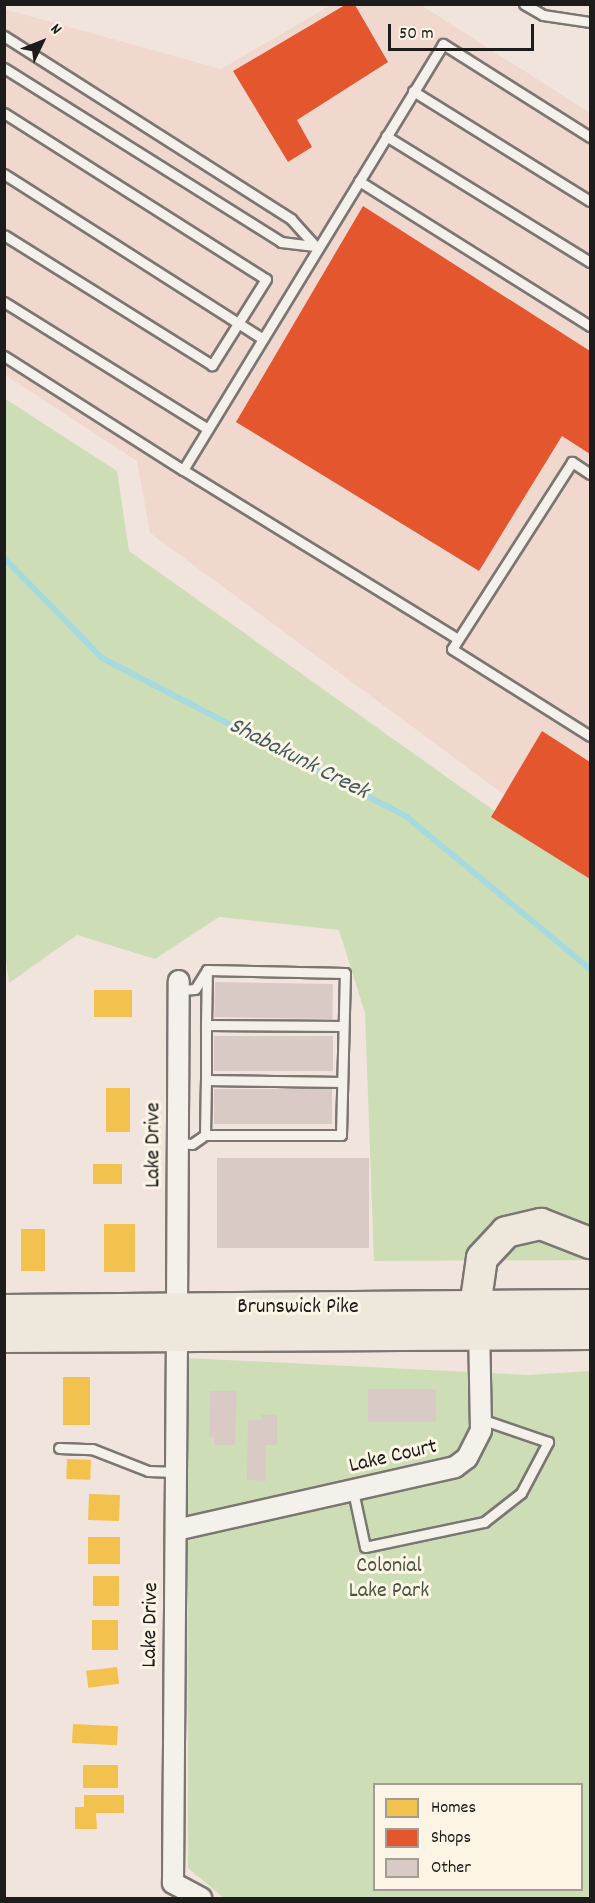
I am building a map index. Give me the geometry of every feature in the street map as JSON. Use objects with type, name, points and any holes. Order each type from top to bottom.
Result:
[{"type":"main road","points":[[478,1321],[482,1258],[506,1232],[541,1224],[591,1243]]},
{"type":"main road","name":"Brunswick Pike","points":[[478,1321],[591,1305]]},
{"type":"main road","name":"Brunswick Pike","points":[[4,1310],[177,1322],[478,1321],[591,1334]]},
{"type":"main road","name":"Brunswick Pike","points":[[4,1337],[177,1322]]},
{"type":"street","name":"Lake Drive","points":[[179,986],[177,1472],[170,1893],[201,1899]]},
{"type":"street","name":"Lake Court","points":[[176,1530],[455,1467],[476,1445],[481,1419],[478,1321]]},
{"type":"lane","points":[[524,4],[543,15],[591,22]]},
{"type":"lane","points":[[4,36],[291,219],[315,246]]},
{"type":"lane","points":[[183,470],[315,246],[359,181],[443,44],[591,136]]},
{"type":"lane","points":[[4,68],[281,242],[315,246]]},
{"type":"lane","points":[[413,91],[591,201]]},
{"type":"lane","points":[[4,112],[266,279],[212,365],[4,234]]},
{"type":"lane","points":[[386,136],[591,262]]},
{"type":"lane","points":[[4,174],[261,338]]},
{"type":"lane","points":[[359,181],[591,326]]},
{"type":"lane","points":[[4,302],[208,429]]},
{"type":"lane","points":[[4,356],[183,470],[458,639]]},
{"type":"lane","points":[[591,474],[572,462],[452,649],[591,736]]},
{"type":"lane","points":[[179,986],[195,989],[207,970]]},
{"type":"lane","points":[[205,1135],[207,970]]},
{"type":"lane","points":[[178,1143],[192,1144],[205,1135],[342,1135],[345,973],[207,970]]},
{"type":"lane","points":[[206,1025],[343,1026]]},
{"type":"lane","points":[[207,1080],[342,1082]]},
{"type":"lane","points":[[353,1491],[365,1547],[484,1522],[521,1493],[548,1442],[481,1419]]},
{"type":"lane","points":[[59,1448],[92,1449],[148,1471],[177,1472]]},
{"type":"shaded area","points":[[331,5],[421,5],[590,113],[590,858],[150,533],[137,461],[5,375],[4,9],[221,69]]},
{"type":"green space","points":[[4,398],[117,471],[129,551],[590,879],[590,1260],[374,1261],[365,1013],[339,930],[219,917],[155,959],[77,935],[9,983],[4,947]]},
{"type":"green space","name":"Colonial Lake Park","points":[[187,1358],[528,1375],[590,1371],[590,1898],[224,1898],[188,1868]]},
{"type":"building: Homes","points":[[94,990],[132,990],[132,1017],[94,1017]]},
{"type":"building: Homes","points":[[106,1088],[130,1088],[130,1132],[106,1132]]},
{"type":"building: Homes","points":[[93,1164],[122,1164],[122,1184],[93,1184]]},
{"type":"building: Homes","points":[[104,1224],[135,1224],[135,1272],[104,1272]]},
{"type":"building: Homes","points":[[21,1229],[45,1229],[45,1271],[21,1271]]},
{"type":"building: Homes","points":[[63,1377],[90,1377],[90,1425],[63,1425]]},
{"type":"building: Homes","points":[[67,1459],[91,1460],[90,1480],[66,1479]]},
{"type":"building: Homes","points":[[89,1494],[120,1495],[119,1521],[88,1520]]},
{"type":"building: Homes","points":[[88,1537],[120,1537],[120,1564],[88,1564]]},
{"type":"building: Homes","points":[[93,1576],[119,1576],[119,1606],[93,1606]]},
{"type":"building: Homes","points":[[92,1620],[118,1620],[118,1650],[92,1650]]},
{"type":"building: Homes","points":[[117,1667],[119,1684],[88,1688],[86,1671]]},
{"type":"building: Homes","points":[[73,1724],[118,1726],[117,1745],[72,1743]]},
{"type":"building: Homes","points":[[83,1765],[118,1765],[118,1788],[83,1788]]},
{"type":"building: Homes","points":[[84,1795],[124,1795],[124,1813],[96,1813],[97,1829],[75,1829],[75,1807],[84,1807]]},
{"type":"building: Shops","points":[[345,5],[355,5],[388,62],[297,120],[312,147],[288,162],[233,71]]},
{"type":"building: Shops","points":[[363,206],[590,351],[590,454],[562,436],[479,571],[236,422]]},
{"type":"building: Shops","points":[[542,731],[590,762],[590,879],[491,817]]},
{"type":"building: Other","points":[[215,982],[333,984],[332,1019],[214,1017]]},
{"type":"building: Other","points":[[214,1036],[333,1036],[333,1071],[214,1071]]},
{"type":"building: Other","points":[[214,1089],[332,1089],[332,1124],[214,1124]]},
{"type":"building: Other","points":[[217,1158],[369,1158],[369,1248],[217,1248]]},
{"type":"building: Other","points":[[368,1389],[436,1389],[436,1422],[368,1422]]},
{"type":"building: Other","points":[[210,1391],[237,1391],[235,1445],[214,1445],[214,1437],[209,1437]]},
{"type":"building: Other","points":[[261,1415],[277,1415],[277,1445],[266,1445],[266,1481],[247,1480],[248,1420],[262,1420]]},
{"type":"waterway","name":"Shabakunk Creek","points":[[4,558],[102,658],[407,817],[590,969]]}]
